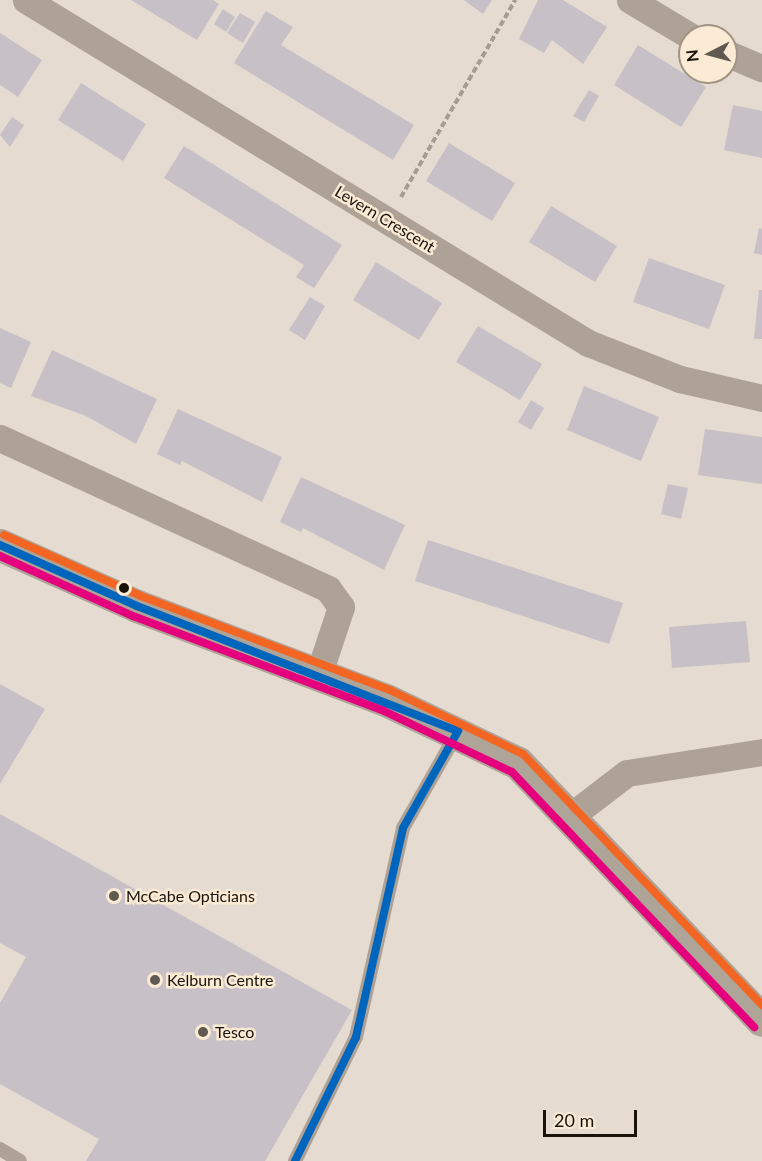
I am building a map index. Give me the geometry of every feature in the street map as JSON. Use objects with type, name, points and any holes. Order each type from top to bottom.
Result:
[{"type":"main road","points":[[0,545],[137,606],[319,673],[458,731],[518,764],[572,815],[762,1020]]},
{"type":"street","name":"Levern Crescent","points":[[26,0],[588,344],[680,378],[762,398]]},
{"type":"street","points":[[630,0],[678,29]]},
{"type":"street","points":[[738,58],[762,68]]},
{"type":"street","points":[[0,438],[328,590],[341,608],[319,673]]},
{"type":"street","points":[[572,815],[627,773],[762,752]]},
{"type":"lane","points":[[295,1161],[356,1037],[403,828],[458,731]]},
{"type":"lane","points":[[0,1149],[20,1161]]},
{"type":"path","points":[[387,220],[515,0]]},
{"type":"building","points":[[131,0],[213,0],[219,4],[197,40]]},
{"type":"building","points":[[464,0],[492,0],[483,14]]},
{"type":"building","points":[[538,0],[563,0],[607,27],[583,64],[552,40],[544,53],[519,39]]},
{"type":"building","points":[[223,9],[235,17],[226,32],[214,24]]},
{"type":"building","points":[[266,11],[293,27],[281,45],[414,125],[393,160],[234,63]]},
{"type":"building","points":[[240,13],[255,22],[243,43],[227,33]]},
{"type":"building","points":[[0,33],[42,60],[18,97],[0,85]]},
{"type":"building","points":[[638,45],[678,70],[678,84],[701,84],[706,87],[681,127],[614,85]]},
{"type":"building","points":[[81,83],[146,124],[123,161],[58,120]]},
{"type":"building","points":[[589,90],[599,96],[584,122],[573,116]]},
{"type":"building","points":[[733,105],[762,111],[762,158],[724,150]]},
{"type":"building","points":[[12,117],[24,125],[10,147],[0,135]]},
{"type":"building","points":[[449,143],[515,183],[492,221],[426,181]]},
{"type":"building","points":[[184,146],[342,245],[314,288],[296,277],[304,265],[164,178]]},
{"type":"building","points":[[551,206],[617,246],[595,282],[529,242]]},
{"type":"building","points":[[759,228],[762,229],[762,255],[754,253]]},
{"type":"building","points":[[649,258],[725,285],[709,329],[633,302]]},
{"type":"building","points":[[376,262],[442,303],[419,340],[353,300]]},
{"type":"building","points":[[759,290],[762,290],[762,339],[754,339]]},
{"type":"building","points":[[310,297],[325,306],[305,340],[289,330]]},
{"type":"building","points":[[478,326],[542,364],[520,400],[456,362]]},
{"type":"building","points":[[0,328],[31,342],[11,388],[0,383]]},
{"type":"building","points":[[52,350],[157,399],[136,444],[86,416],[31,396]]},
{"type":"building","points":[[584,386],[659,417],[641,461],[567,430]]},
{"type":"building","points":[[531,400],[544,408],[531,430],[518,422]]},
{"type":"building","points":[[178,409],[282,457],[262,502],[182,461],[180,465],[157,454]]},
{"type":"building","points":[[705,429],[762,437],[762,484],[698,475]]},
{"type":"building","points":[[301,477],[405,525],[384,570],[303,528],[301,532],[280,522]]},
{"type":"building","points":[[668,484],[688,488],[681,519],[661,514]]},
{"type":"building","points":[[428,540],[623,603],[609,644],[415,581]]},
{"type":"building","points":[[746,621],[750,662],[672,668],[669,627]]},
{"type":"building","points":[[0,684],[45,709],[0,784]]},
{"type":"building","name":"Kelburn Centre","points":[[0,814],[352,1010],[265,1161],[86,1161],[99,1139],[0,1084],[0,1003],[26,957],[0,943]]},
{"type":"transit line","points":[[4,535],[141,596],[392,691],[523,754],[762,1005]]},
{"type":"transit line","points":[[0,545],[137,606],[458,731]]},
{"type":"transit line","points":[[0,556],[133,616],[384,711],[512,772],[754,1027]]},
{"type":"transit line","points":[[295,1161],[356,1037],[403,828],[458,731]]},
{"type":"place","name":"McCabe Opticians","points":[[114,896]]},
{"type":"place","name":"Kelburn Centre","points":[[155,980]]},
{"type":"place","name":"Tesco","points":[[203,1032]]}]
